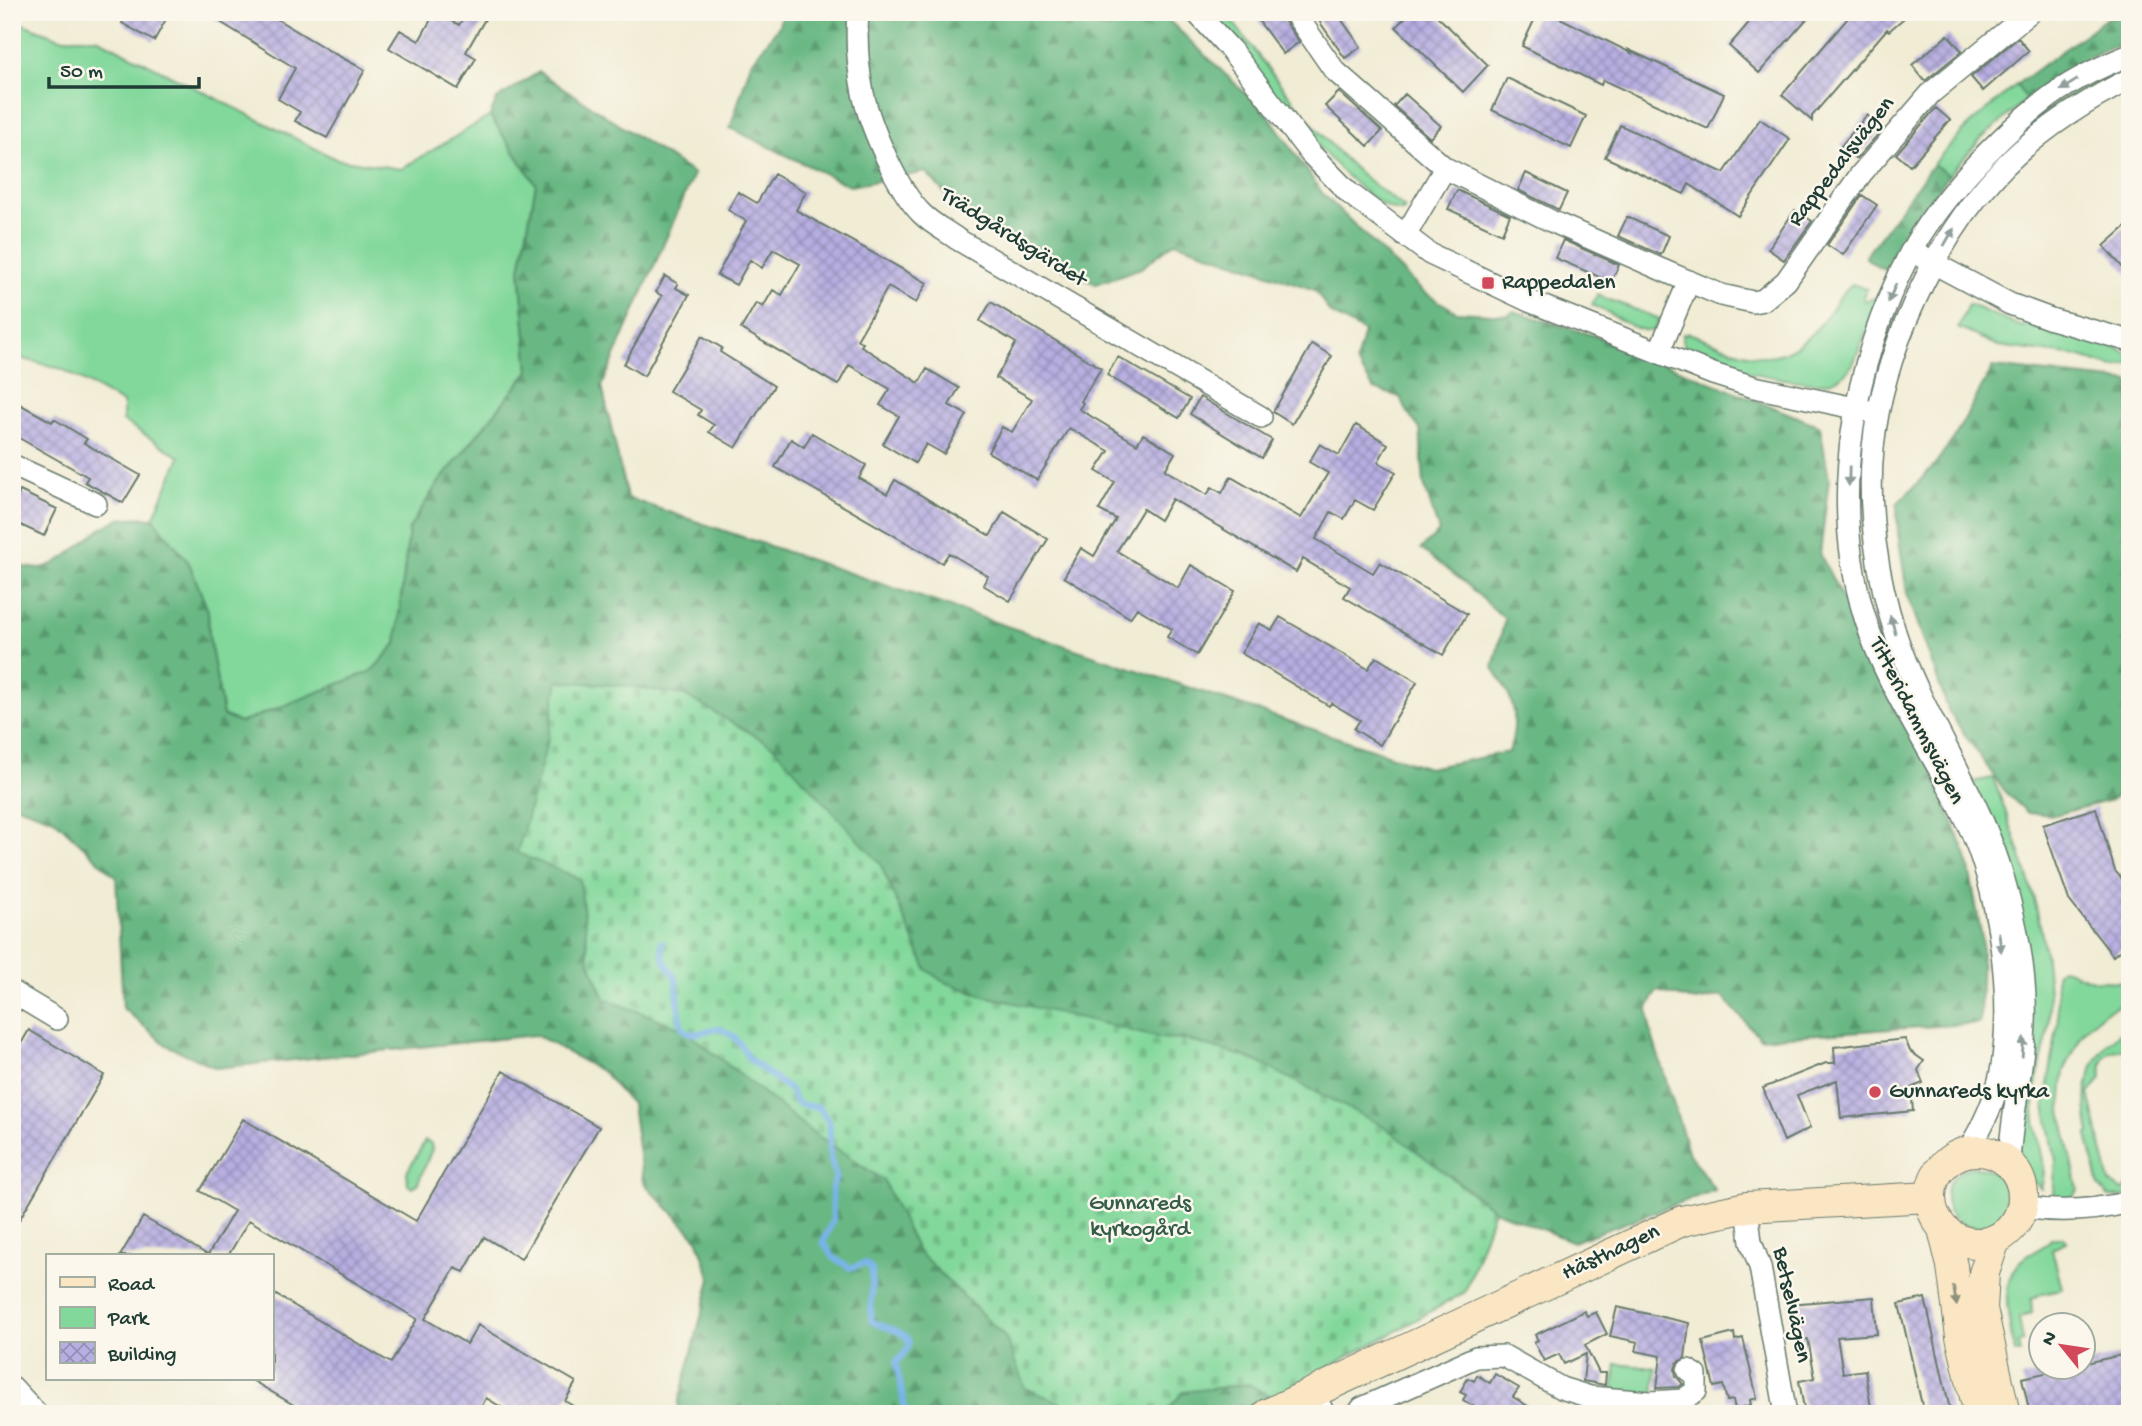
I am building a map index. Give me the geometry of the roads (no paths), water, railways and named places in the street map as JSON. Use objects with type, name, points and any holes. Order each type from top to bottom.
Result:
[{"type":"street","name":"Trädgårdsgärdet","points":[[858,12],[859,65],[864,96],[888,161],[903,190],[922,214],[957,239],[1261,417]]},
{"type":"street","points":[[1196,12],[1231,50],[1310,153],[1349,193],[1430,254],[1489,283],[1713,374],[1754,387],[1878,413]]},
{"type":"street","name":"Rappedalsvägen","points":[[1294,12],[1334,70],[1445,169],[1551,221],[1721,295],[1744,302],[1763,300],[1776,292],[1861,174],[1931,93],[2030,12]]},
{"type":"street","name":"Titteridammsvägen","points":[[1967,1152],[1984,1126],[2000,1073],[2004,1000],[2000,943],[1993,898],[1968,822],[1889,677],[1865,620],[1854,568],[1848,508],[1855,408],[1876,331],[1911,251],[1937,211],[1966,177],[2042,102],[2076,81],[2130,55]]},
{"type":"street","name":"Titteridammsvägen","points":[[2008,1163],[2010,1131],[2022,1062],[2025,1023],[2024,974],[2004,880],[1988,832],[1931,721],[1895,634],[1875,537],[1873,451],[1878,413],[1901,334],[1934,263],[1961,216],[2017,154],[2055,122],[2130,79]]},
{"type":"street","points":[[1405,236],[1445,169]]},
{"type":"street","points":[[1911,251],[2010,304],[2130,341]]},
{"type":"street","points":[[1659,352],[1689,281]]},
{"type":"street","points":[[12,465],[96,504]]},
{"type":"street","points":[[12,992],[57,1019]]},
{"type":"street","points":[[1943,1229],[1963,1242],[1979,1244],[1995,1240],[2013,1227],[2022,1207],[2021,1184],[2008,1163],[1993,1154],[1967,1152],[1952,1158],[1941,1168],[1933,1182],[1930,1197],[1934,1214],[1943,1229],[1952,1266],[1961,1337],[1979,1414]]},
{"type":"street","name":"Hästhagen","points":[[1267,1414],[1319,1403],[1656,1231],[1682,1221],[1747,1207],[1930,1197]]},
{"type":"street","points":[[2022,1207],[2064,1212],[2095,1210],[2130,1202]]},
{"type":"street","name":"Betselvägen","points":[[1747,1207],[1751,1242],[1760,1267],[1786,1414]]},
{"type":"street","points":[[1995,1240],[1984,1272],[1982,1308],[2005,1414]]},
{"type":"street","points":[[1359,1414],[1362,1408],[1476,1357],[1504,1356],[1561,1388],[1590,1398],[1650,1402],[1684,1400],[1696,1391],[1696,1375],[1688,1370]]},
{"type":"street","points":[[12,1387],[37,1414]]},
{"type":"waterway","points":[[662,942],[663,958],[676,979],[681,1025],[684,1030],[693,1034],[719,1028],[733,1036],[749,1059],[790,1090],[796,1102],[819,1107],[830,1124],[830,1156],[836,1177],[832,1188],[833,1220],[823,1242],[833,1257],[850,1268],[865,1263],[872,1270],[871,1321],[903,1334],[908,1339],[909,1345],[896,1362],[906,1414]]},
{"type":"place","name":"Rappedalen","points":[[1488,283]]},
{"type":"place","name":"Gunnareds kyrka","points":[[1875,1092]]},
{"type":"park label","name":"Gunnareds kyrkogård","points":[[1140,1217]]}]
